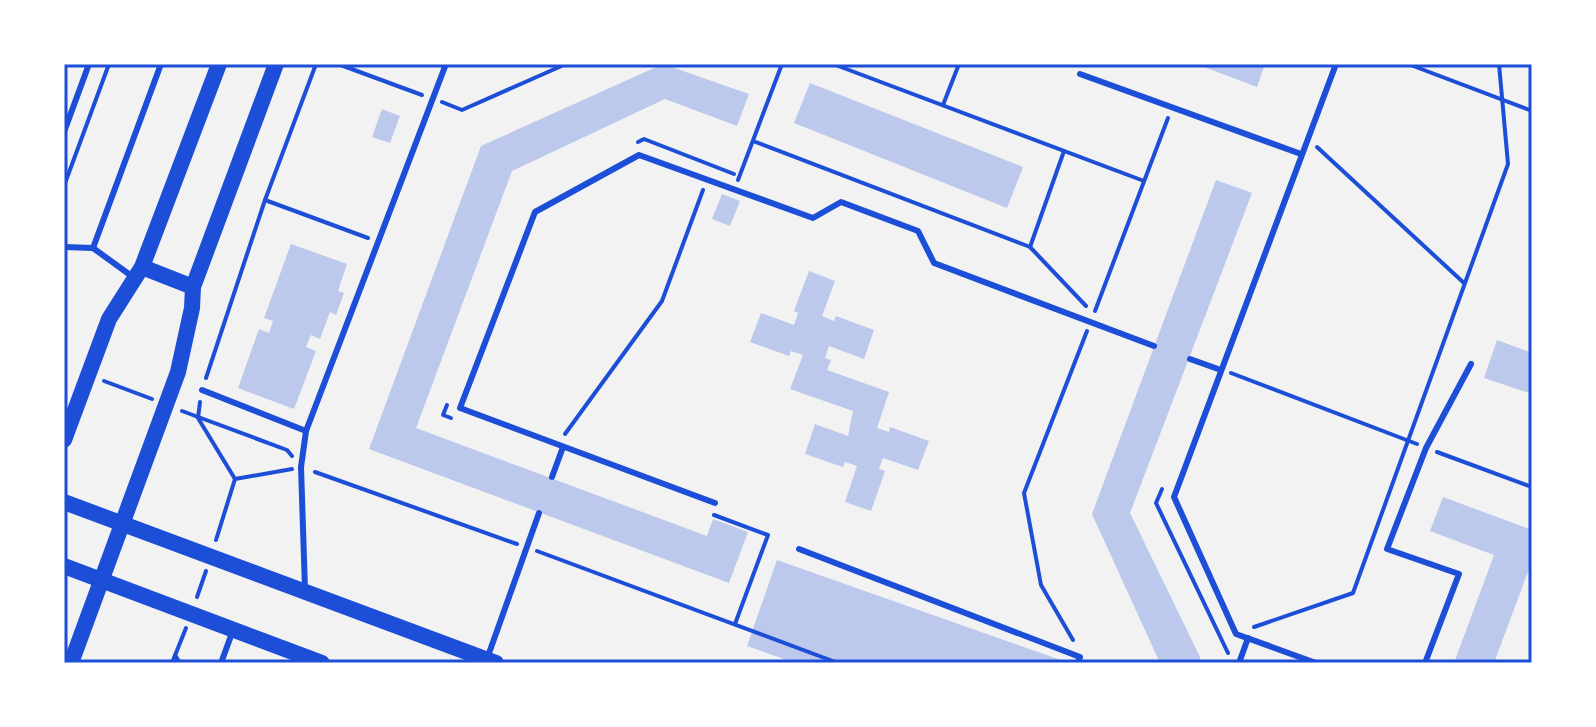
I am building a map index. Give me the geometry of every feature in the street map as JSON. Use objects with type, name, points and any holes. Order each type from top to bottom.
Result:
[{"type":"main road","points":[[64,440],[109,319],[138,272],[219,64]]},
{"type":"main road","points":[[71,663],[125,525],[178,372],[193,287],[276,64]]},
{"type":"main road","points":[[138,272],[193,287]]},
{"type":"main road","points":[[64,502],[492,661]]},
{"type":"main road","points":[[64,566],[322,663]]},
{"type":"lane","points":[[64,132],[89,64]]},
{"type":"lane","points":[[93,248],[161,64]]},
{"type":"lane","points":[[306,592],[301,467],[306,431],[446,64]]},
{"type":"lane","points":[[1316,663],[1236,634],[1174,497],[1336,64]]},
{"type":"lane","points":[[1080,74],[1301,154]]},
{"type":"lane","points":[[715,503],[460,408],[535,212],[639,155],[813,218],[841,202],[906,226],[918,231],[934,263],[1154,346]]},
{"type":"lane","points":[[64,247],[93,248],[138,272]]},
{"type":"lane","points":[[1190,359],[1221,370]]},
{"type":"lane","points":[[1425,663],[1459,574],[1387,549],[1426,448],[1471,364]]},
{"type":"lane","points":[[202,390],[306,431]]},
{"type":"lane","points":[[552,477],[560,446]]},
{"type":"lane","points":[[492,661],[539,513]]},
{"type":"lane","points":[[799,549],[1080,657],[1078,663]]},
{"type":"lane","points":[[221,663],[234,629]]},
{"type":"lane","points":[[1239,663],[1246,638]]},
{"type":"path","points":[[64,186],[109,64]]},
{"type":"path","points":[[316,64],[265,200],[202,390],[198,418],[235,479],[301,467],[838,663]]},
{"type":"path","points":[[735,190],[782,64]]},
{"type":"path","points":[[833,64],[1144,181],[1024,493],[1041,585],[1079,650]]},
{"type":"path","points":[[943,105],[959,64]]},
{"type":"path","points":[[1408,64],[1532,111]]},
{"type":"path","points":[[1246,638],[1246,630],[1353,593],[1508,164],[1499,64]]},
{"type":"path","points":[[631,147],[644,139],[740,176]]},
{"type":"path","points":[[753,141],[1030,247],[1094,313]]},
{"type":"path","points":[[1305,143],[1318,148],[1464,283]]},
{"type":"path","points":[[1030,247],[1064,151]]},
{"type":"path","points":[[560,446],[662,301],[712,165]]},
{"type":"path","points":[[265,200],[377,242]]},
{"type":"path","points":[[1221,370],[1532,487]]},
{"type":"path","points":[[88,375],[287,450],[301,467]]},
{"type":"path","points":[[449,401],[443,415],[457,420]]},
{"type":"path","points":[[708,513],[768,535],[735,624]]},
{"type":"path","points":[[1373,537],[1389,543]]},
{"type":"path","points":[[175,655],[180,663]]},
{"type":"building","points":[[663,64],[749,94],[737,126],[665,99],[512,171],[416,428],[707,536],[713,519],[748,532],[729,583],[369,449],[481,146]]},
{"type":"building","points":[[1196,64],[1265,64],[1257,87]]},
{"type":"building","points":[[810,83],[1023,167],[1007,208],[794,123]]},
{"type":"building","points":[[382,109],[400,116],[390,143],[372,137]]},
{"type":"building","points":[[1216,180],[1252,193],[1130,513],[1200,657],[1199,663],[1160,663],[1092,514]]},
{"type":"building","points":[[722,194],[740,201],[730,226],[712,219]]},
{"type":"building","points":[[291,244],[347,264],[338,291],[344,293],[336,315],[330,312],[320,339],[311,335],[306,347],[316,351],[294,409],[238,388],[259,329],[269,333],[273,321],[264,318]]},
{"type":"building","points":[[809,271],[835,281],[822,316],[834,321],[836,316],[874,330],[864,359],[829,346],[825,358],[831,360],[827,370],[889,392],[877,428],[889,432],[890,427],[929,441],[918,470],[883,458],[879,469],[885,471],[871,511],[845,502],[857,466],[845,462],[843,467],[805,454],[815,424],[848,436],[853,411],[790,389],[803,355],[791,351],[789,356],[750,342],[761,313],[794,325],[798,313],[794,311]]},
{"type":"building","points":[[1497,340],[1532,353],[1532,394],[1484,378]]},
{"type":"building","points":[[1443,497],[1532,530],[1532,561],[1494,663],[1454,663],[1494,555],[1430,531]]},
{"type":"building","points":[[777,560],[1069,663],[795,663],[747,646]]}]
